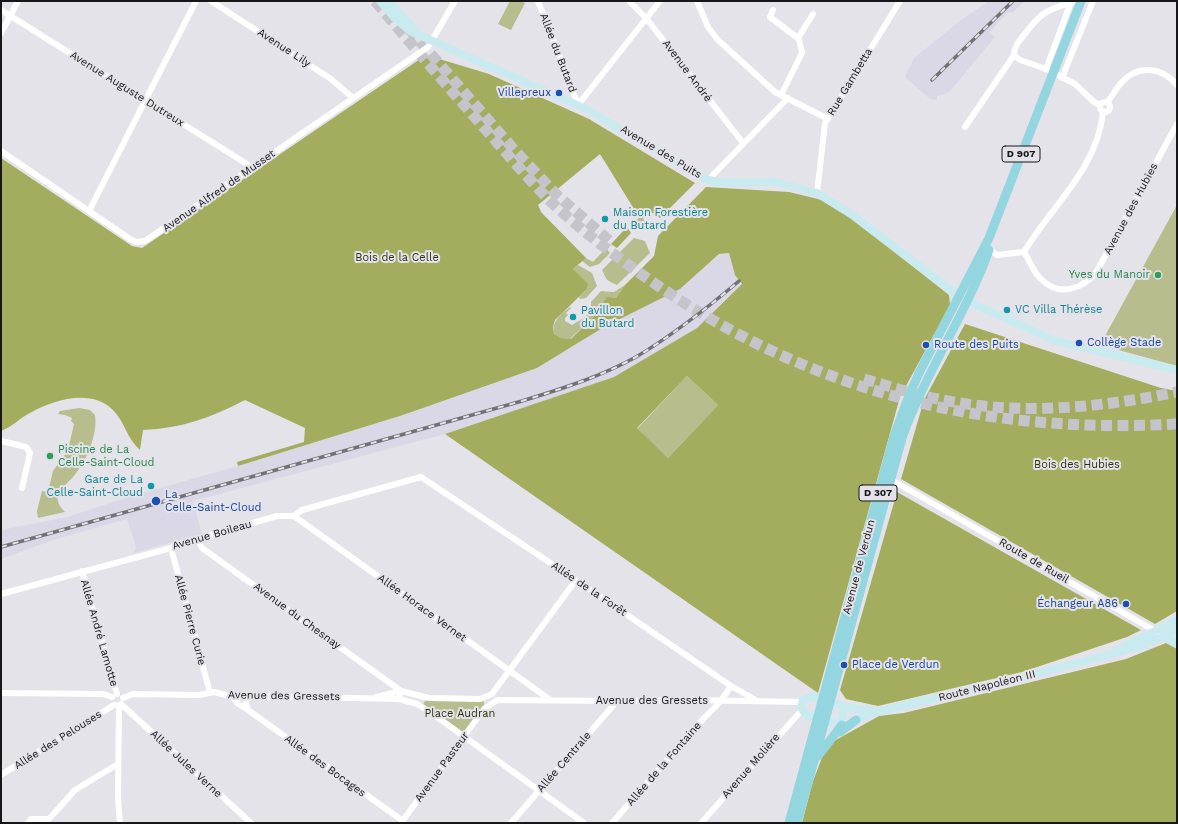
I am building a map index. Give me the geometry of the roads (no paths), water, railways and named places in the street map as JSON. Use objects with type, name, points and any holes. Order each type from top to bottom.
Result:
[{"type":"main road","name":"D 907","points":[[963,299],[989,238],[1051,71],[1081,1]]},
{"type":"main road","name":"D 907","points":[[963,299],[989,249],[989,238]]},
{"type":"main road","name":"Avenue de Verdun","points":[[789,823],[827,700],[890,479],[909,419],[963,299]]},
{"type":"main road","name":"Avenue de Verdun","points":[[827,700],[894,436],[916,380],[963,299]]},
{"type":"main road","name":"Avenue de Verdun","points":[[797,823],[814,762],[821,720]]},
{"type":"main road","points":[[829,740],[856,720]]},
{"type":"main road","points":[[814,762],[829,740],[842,725]]},
{"type":"street","points":[[1,33],[18,1]]},
{"type":"street","points":[[89,211],[196,1]]},
{"type":"street","name":"Avenue Lily","points":[[211,1],[331,79],[353,98]]},
{"type":"street","name":"Avenue des Puits","points":[[380,1],[404,27],[432,42],[600,116],[700,177],[708,180],[735,183],[775,182],[817,193],[852,214],[963,299],[1056,341],[1177,370]]},
{"type":"street","name":"Avenue des Puits","points":[[388,1],[418,34]]},
{"type":"street","points":[[432,42],[455,1]]},
{"type":"street","name":"Allée du Butard","points":[[538,1],[578,105]]},
{"type":"street","name":"Avenue André","points":[[629,1],[646,18],[743,143]]},
{"type":"street","points":[[578,105],[660,1]]},
{"type":"street","points":[[697,1],[708,27],[717,39],[775,92],[828,119]]},
{"type":"street","name":"Rue Gambetta","points":[[817,193],[825,123],[900,1]]},
{"type":"street","points":[[1062,78],[1093,1]]},
{"type":"street","points":[[1051,71],[1073,2]]},
{"type":"street","points":[[965,127],[1014,55],[1016,47],[1037,17],[1044,12],[1073,2]]},
{"type":"street","name":"Avenue Auguste Dutreux","points":[[1,10],[247,164],[251,169]]},
{"type":"street","points":[[773,10],[770,17],[798,38],[802,53],[781,95]]},
{"type":"street","points":[[798,38],[813,14]]},
{"type":"street","name":"Avenue Alfred de Musset","points":[[1,151],[130,239],[141,242],[151,239],[379,79],[428,47],[432,42]]},
{"type":"street","points":[[989,249],[997,255],[1024,252],[1087,165],[1102,127],[1103,112],[1100,109],[1100,105],[1094,102],[1081,87],[1051,71],[1020,60],[1014,55]]},
{"type":"street","points":[[1100,105],[1107,102],[1121,82],[1138,71],[1146,69],[1158,71],[1170,77],[1177,85]]},
{"type":"street","points":[[708,180],[788,98]]},
{"type":"street","points":[[1103,112],[1107,112],[1110,108],[1107,102]]},
{"type":"street","name":"Avenue des Hubies","points":[[1024,252],[1040,278],[1054,288],[1073,289],[1087,283],[1097,271],[1177,124]]},
{"type":"street","points":[[1,441],[29,449],[30,453],[22,488]]},
{"type":"street","name":"Avenue Boileau","points":[[1,594],[171,548],[197,538],[277,516],[294,516],[302,510],[421,477]]},
{"type":"street","name":"Allée de la Forêt","points":[[421,477],[576,580],[731,686],[756,700]]},
{"type":"street","name":"Route de Rueil","points":[[890,479],[1177,644]]},
{"type":"street","name":"Allée Horace Vernet","points":[[294,516],[549,700]]},
{"type":"street","name":"Avenue du Chesnay","points":[[197,538],[202,548],[401,691]]},
{"type":"street","name":"Allée Pierre Curie","points":[[171,548],[210,693]]},
{"type":"street","name":"Allée André Lamotte","points":[[82,572],[114,695],[112,700],[119,703],[118,798],[120,823]]},
{"type":"street","points":[[510,672],[576,580]]},
{"type":"street","name":"Route Napoléon III","points":[[1097,659],[1177,620]]},
{"type":"street","name":"Route Napoléon III","points":[[842,725],[877,712],[1097,659],[1142,646],[1165,637],[1177,630]]},
{"type":"street","name":"Avenue des Gressets","points":[[375,697],[401,691],[429,698],[480,699],[496,690],[510,672]]},
{"type":"street","name":"Allée de la Fontaine","points":[[612,823],[704,718],[720,702],[731,686]]},
{"type":"street","points":[[399,699],[401,691]]},
{"type":"street","name":"Avenue des Gressets","points":[[119,703],[133,694],[199,695],[215,692],[233,697],[375,697],[406,700],[423,707]]},
{"type":"street","points":[[1,693],[114,695]]},
{"type":"street","name":"Allée Jules Verne","points":[[114,695],[119,703],[251,823]]},
{"type":"street","points":[[247,696],[246,704],[248,710]]},
{"type":"street","points":[[827,700],[809,696],[802,706],[805,714],[842,725],[844,706]]},
{"type":"street","name":"Allée des Bocages","points":[[233,697],[237,703],[402,822]]},
{"type":"street","points":[[429,698],[424,702],[423,707],[584,823]]},
{"type":"street","name":"Avenue des Gressets","points":[[502,699],[617,701],[696,700],[720,702],[756,700],[802,706]]},
{"type":"street","name":"Avenue Pasteur","points":[[402,822],[488,704],[502,699]]},
{"type":"street","name":"Route Napoléon III","points":[[827,700],[844,706],[877,712]]},
{"type":"street","name":"Allée Centrale","points":[[511,823],[617,701]]},
{"type":"street","name":"Allée des Pelouses","points":[[1,775],[119,703]]},
{"type":"street","name":"Avenue Molière","points":[[701,823],[802,706]]},
{"type":"street","points":[[28,823],[31,820],[49,819],[75,790],[118,764]]},
{"type":"tunnel","points":[[375,1],[510,157],[558,209],[637,271],[699,312],[762,346],[827,374],[893,396],[961,412],[1031,421],[1103,425],[1177,424]]},
{"type":"tunnel","points":[[409,29],[517,153],[557,195],[613,244]]},
{"type":"tunnel","points":[[864,379],[938,399],[998,407],[1058,408],[1088,406],[1147,398],[1177,392]]},
{"type":"railway","points":[[932,80],[1013,1]]},
{"type":"railway","points":[[1,547],[522,401],[580,382],[608,371],[650,349],[714,302],[739,281]]},
{"type":"place","name":"Villepreux","points":[[559,93]]},
{"type":"place","name":"Maison Forestière du Butard","points":[[605,219]]},
{"type":"place","name":"Yves du Manoir","points":[[1158,275]]},
{"type":"place","name":"VC Villa Thérèse","points":[[1007,310]]},
{"type":"place","name":"Pavillon du Butard","points":[[573,317]]},
{"type":"place","name":"Collège Stade","points":[[1079,343]]},
{"type":"place","name":"Route des Puits","points":[[926,345]]},
{"type":"place","name":"Piscine de La Celle-Saint-Cloud","points":[[50,456]]},
{"type":"place","name":"Gare de La Celle-Saint-Cloud","points":[[151,486]]},
{"type":"place","name":"La Celle-Saint-Cloud","points":[[156,501]]},
{"type":"place","name":"Échangeur A86","points":[[1126,604]]},
{"type":"place","name":"Place de Verdun","points":[[844,665]]},
{"type":"park label","name":"Bois de la Celle","points":[[397,258]]},
{"type":"park label","name":"Bois des Hubies","points":[[1077,465]]},
{"type":"park label","name":"Place Audran","points":[[460,714]]}]
